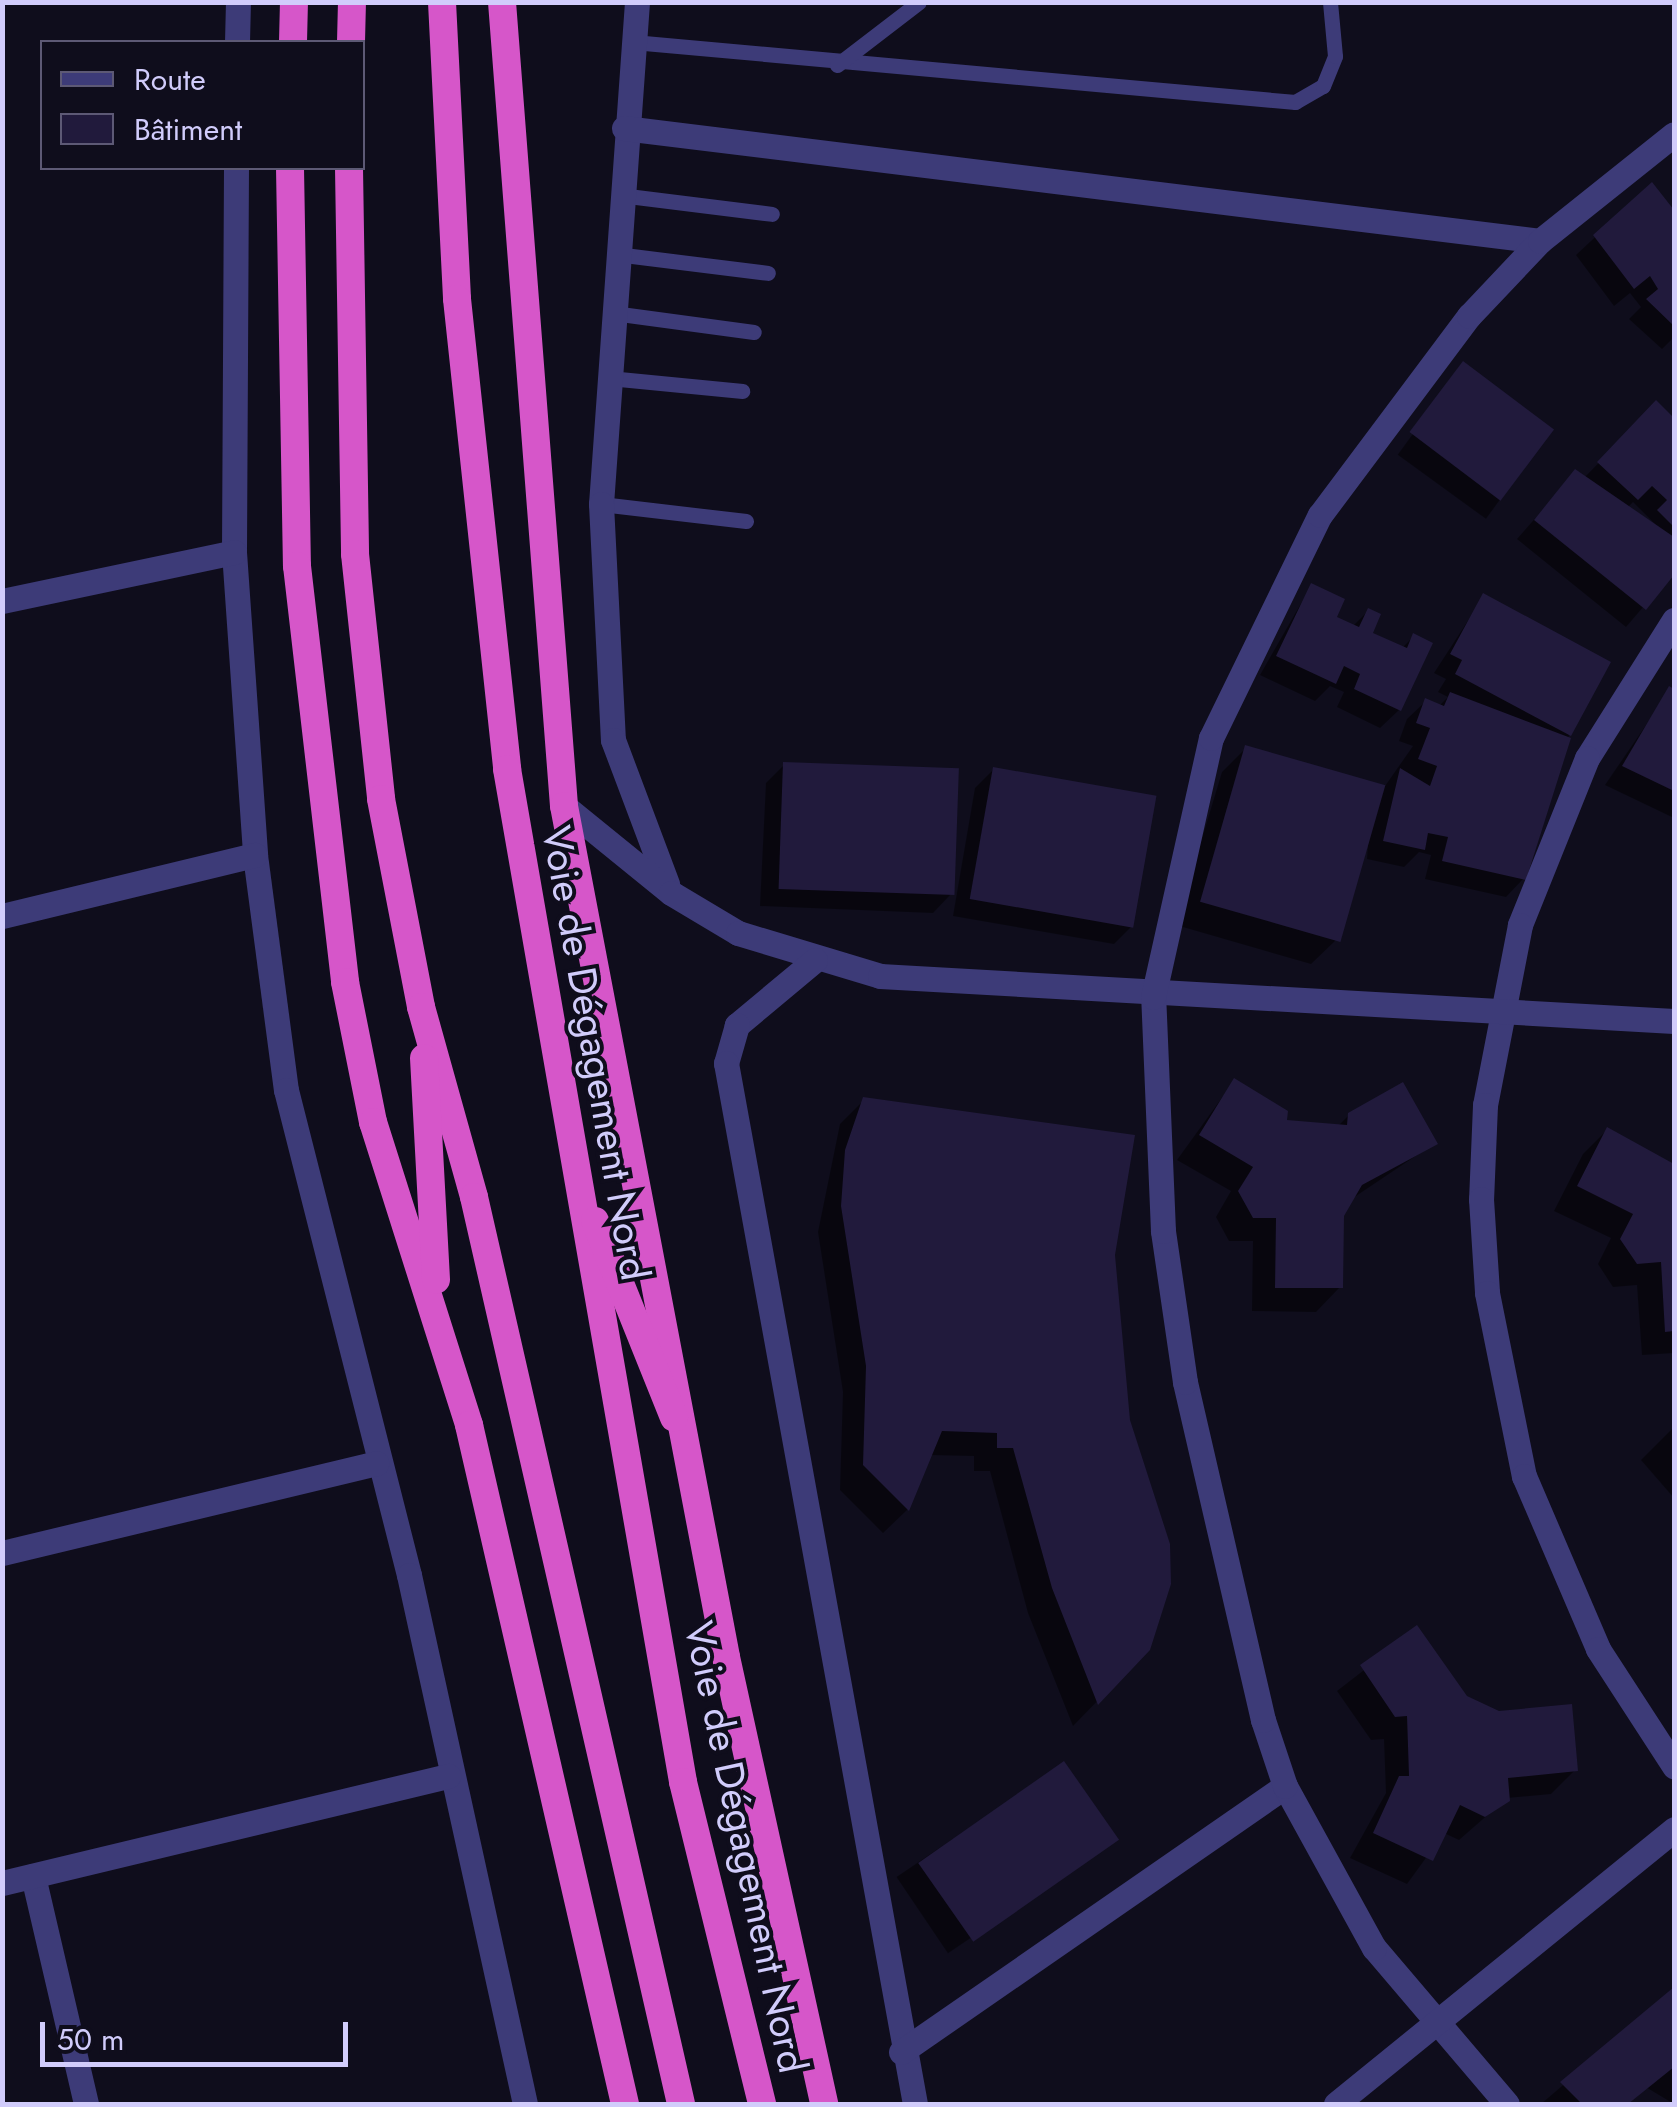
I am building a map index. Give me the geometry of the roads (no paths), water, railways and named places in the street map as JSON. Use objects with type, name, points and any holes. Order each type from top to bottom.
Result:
[{"type":"highway","points":[[293,40],[294,2]]},
{"type":"highway","points":[[351,40],[352,2]]},
{"type":"highway","name":"Voie de Dégagement Nord","points":[[442,2],[474,472],[507,769],[572,1162],[683,1782],[762,2104]]},
{"type":"highway","points":[[502,2],[564,806],[824,2104]]},
{"type":"highway","points":[[290,170],[297,566],[326,832],[373,1122],[439,1320],[624,2104]]},
{"type":"highway","points":[[349,170],[350,442],[364,684],[421,1007],[474,1197],[680,2104]]},
{"type":"highway","points":[[421,1007],[439,1320]]},
{"type":"highway","points":[[572,1162],[695,1471]]},
{"type":"street","points":[[237,40],[238,2]]},
{"type":"street","points":[[637,2],[624,128],[601,504],[614,740],[637,824],[671,892]]},
{"type":"street","points":[[624,128],[1540,241]]},
{"type":"street","points":[[1507,2104],[1434,2025],[1374,1948],[1286,1786],[1232,1609],[1186,1382],[1163,1231],[1153,997],[1211,738],[1260,624],[1389,412],[1540,241],[1674,134]]},
{"type":"street","points":[[236,170],[234,552],[255,854],[286,1090],[525,2104]]},
{"type":"street","points":[[2,601],[234,552]]},
{"type":"street","points":[[1674,620],[1587,758],[1550,840],[1498,1012],[1482,1199],[1501,1385],[1557,1565],[1674,1766]]},
{"type":"street","points":[[564,806],[671,892],[738,933],[815,960],[942,985],[1674,1020]]},
{"type":"street","points":[[2,916],[255,854]]},
{"type":"street","points":[[815,960],[737,1025],[726,1063],[902,2052],[916,2104]]},
{"type":"street","points":[[2,1552],[376,1462]]},
{"type":"street","points":[[2,1883],[448,1776]]},
{"type":"street","points":[[902,2052],[1286,1786]]},
{"type":"street","points":[[1336,2104],[1674,1829]]},
{"type":"street","points":[[34,1876],[86,2104]]},
{"type":"lane","points":[[837,65],[918,2]]},
{"type":"lane","points":[[633,42],[837,65],[1295,102],[1323,86],[1335,56],[1330,2]]},
{"type":"lane","points":[[620,195],[772,214]]},
{"type":"lane","points":[[616,254],[768,273]]},
{"type":"lane","points":[[613,313],[754,332]]},
{"type":"lane","points":[[609,378],[742,391]]},
{"type":"lane","points":[[601,504],[746,520]]}]
